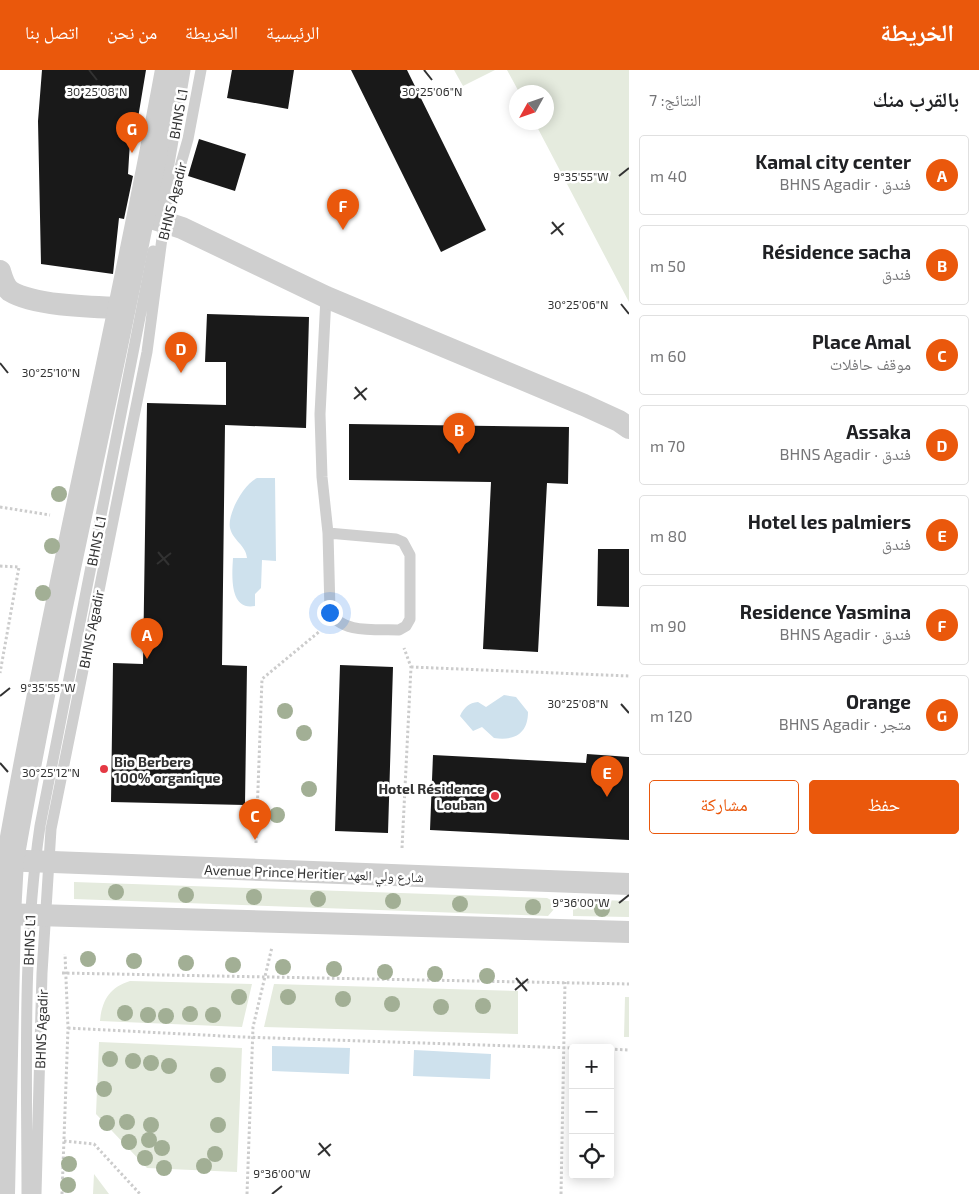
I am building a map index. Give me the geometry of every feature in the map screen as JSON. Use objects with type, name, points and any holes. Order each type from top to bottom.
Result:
[{"type":"street","name":"BHNS Agadir","points":[[23,861],[78,519],[121,308],[155,220],[169,70]]},
{"type":"street","points":[[155,220],[182,228],[326,297],[584,405],[620,421],[629,428]]},
{"type":"street","points":[[0,271],[2,281],[9,290],[21,296],[60,304],[121,308]]},
{"type":"street","points":[[1,1194],[23,861]]},
{"type":"street","name":"Avenue Prince Heritier شارع ولي العهد","points":[[23,861],[629,884]]},
{"type":"street","points":[[20,915],[629,932]]},
{"type":"lane","name":"BHNS L1","points":[[155,220],[185,70]]},
{"type":"lane","name":"BHNS Agadir","points":[[36,1194],[20,915],[23,861],[51,829],[147,352],[155,220],[188,139],[201,70]]},
{"type":"lane","points":[[326,297],[320,414],[322,477],[328,533],[330,611],[334,620],[341,625],[350,627],[397,630],[406,626],[410,620],[410,555],[408,548],[396,539],[328,533]]},
{"type":"lane","name":"BHNS L1","points":[[20,915],[26,1194]]},
{"type":"path","points":[[0,507],[78,519]]},
{"type":"path","points":[[0,566],[19,567],[0,673]]},
{"type":"path","points":[[256,843],[262,679],[334,620]]},
{"type":"path","points":[[397,630],[411,667],[402,848]]},
{"type":"path","points":[[411,667],[629,676]]},
{"type":"path","points":[[247,1194],[253,1038],[263,976],[279,923]]},
{"type":"path","points":[[62,1194],[68,1028],[66,973],[629,984]]},
{"type":"path","points":[[561,1194],[565,982]]},
{"type":"path","points":[[68,1028],[253,1038],[569,1048]]},
{"type":"path","points":[[614,1049],[629,1050]]},
{"type":"path","points":[[64,1141],[94,1144],[140,1194]]},
{"type":"shaded area","points":[[454,70],[495,70],[463,86]]},
{"type":"shaded area","points":[[507,70],[629,70],[629,302],[539,130],[554,130],[554,85],[515,85]]},
{"type":"shaded area","points":[[74,882],[547,898],[551,900],[555,908],[548,916],[74,899]]},
{"type":"shaded area","points":[[573,899],[629,901],[629,917],[573,916]]},
{"type":"shaded area","points":[[130,981],[252,984],[242,1027],[100,1021],[108,995],[117,987]]},
{"type":"shaded area","points":[[274,984],[518,991],[518,1034],[264,1027]]},
{"type":"shaded area","points":[[625,997],[629,997],[629,1037],[624,1037]]},
{"type":"shaded area","points":[[99,1042],[242,1048],[237,1172],[147,1168],[96,1114]]},
{"type":"shaded area","points":[[94,1174],[109,1194],[93,1194]]},
{"type":"water","points":[[257,478],[275,478],[276,561],[262,560],[261,588],[255,594],[255,606],[247,606],[240,603],[234,590],[233,558],[247,558],[242,546],[230,528],[230,522],[237,500],[247,486]]},
{"type":"water","points":[[504,695],[516,697],[528,712],[526,726],[523,731],[514,737],[494,738],[482,727],[473,731],[460,716],[469,704],[478,702],[486,707]]},
{"type":"water","points":[[272,1046],[350,1048],[349,1074],[272,1071]]},
{"type":"water","points":[[414,1050],[491,1054],[490,1079],[413,1076]]},
{"type":"building","points":[[42,70],[146,70],[137,124],[131,125],[128,174],[133,176],[124,219],[119,218],[113,274],[41,264],[38,121]]},
{"type":"building","points":[[232,70],[294,70],[288,109],[227,98]]},
{"type":"building","points":[[351,70],[407,70],[486,230],[441,252]]},
{"type":"building","points":[[199,139],[246,154],[235,191],[188,176]]},
{"type":"building","points":[[207,314],[309,317],[306,428],[225,425],[222,665],[247,666],[245,805],[111,802],[113,663],[143,664],[147,403],[226,405],[226,362],[205,362]]},
{"type":"building","points":[[349,424],[569,427],[568,484],[547,483],[538,652],[483,649],[491,482],[349,480]]},
{"type":"building","points":[[598,549],[629,549],[629,607],[597,606]]},
{"type":"building","points":[[340,665],[393,667],[388,833],[335,831]]},
{"type":"building","name":"Hotel Résidence Louban","points":[[587,754],[629,757],[629,840],[430,830],[433,755],[586,763]]},
{"type":"place","name":"Orange","points":[[132,153]]},
{"type":"place","name":"Residence Yasmina","points":[[343,230]]},
{"type":"place","name":"Assaka","points":[[181,373]]},
{"type":"place","name":"Résidence sacha","points":[[459,454]]},
{"type":"place","name":"Kamal city center","points":[[147,659]]},
{"type":"place","name":"Bio Berbere 100% organique","points":[[104,769]]},
{"type":"place","name":"Hotel Résidence Louban","points":[[495,796]]},
{"type":"place","name":"Hotel les palmiers","points":[[607,797]]},
{"type":"place","name":"Place Amal","points":[[255,840]]}]
